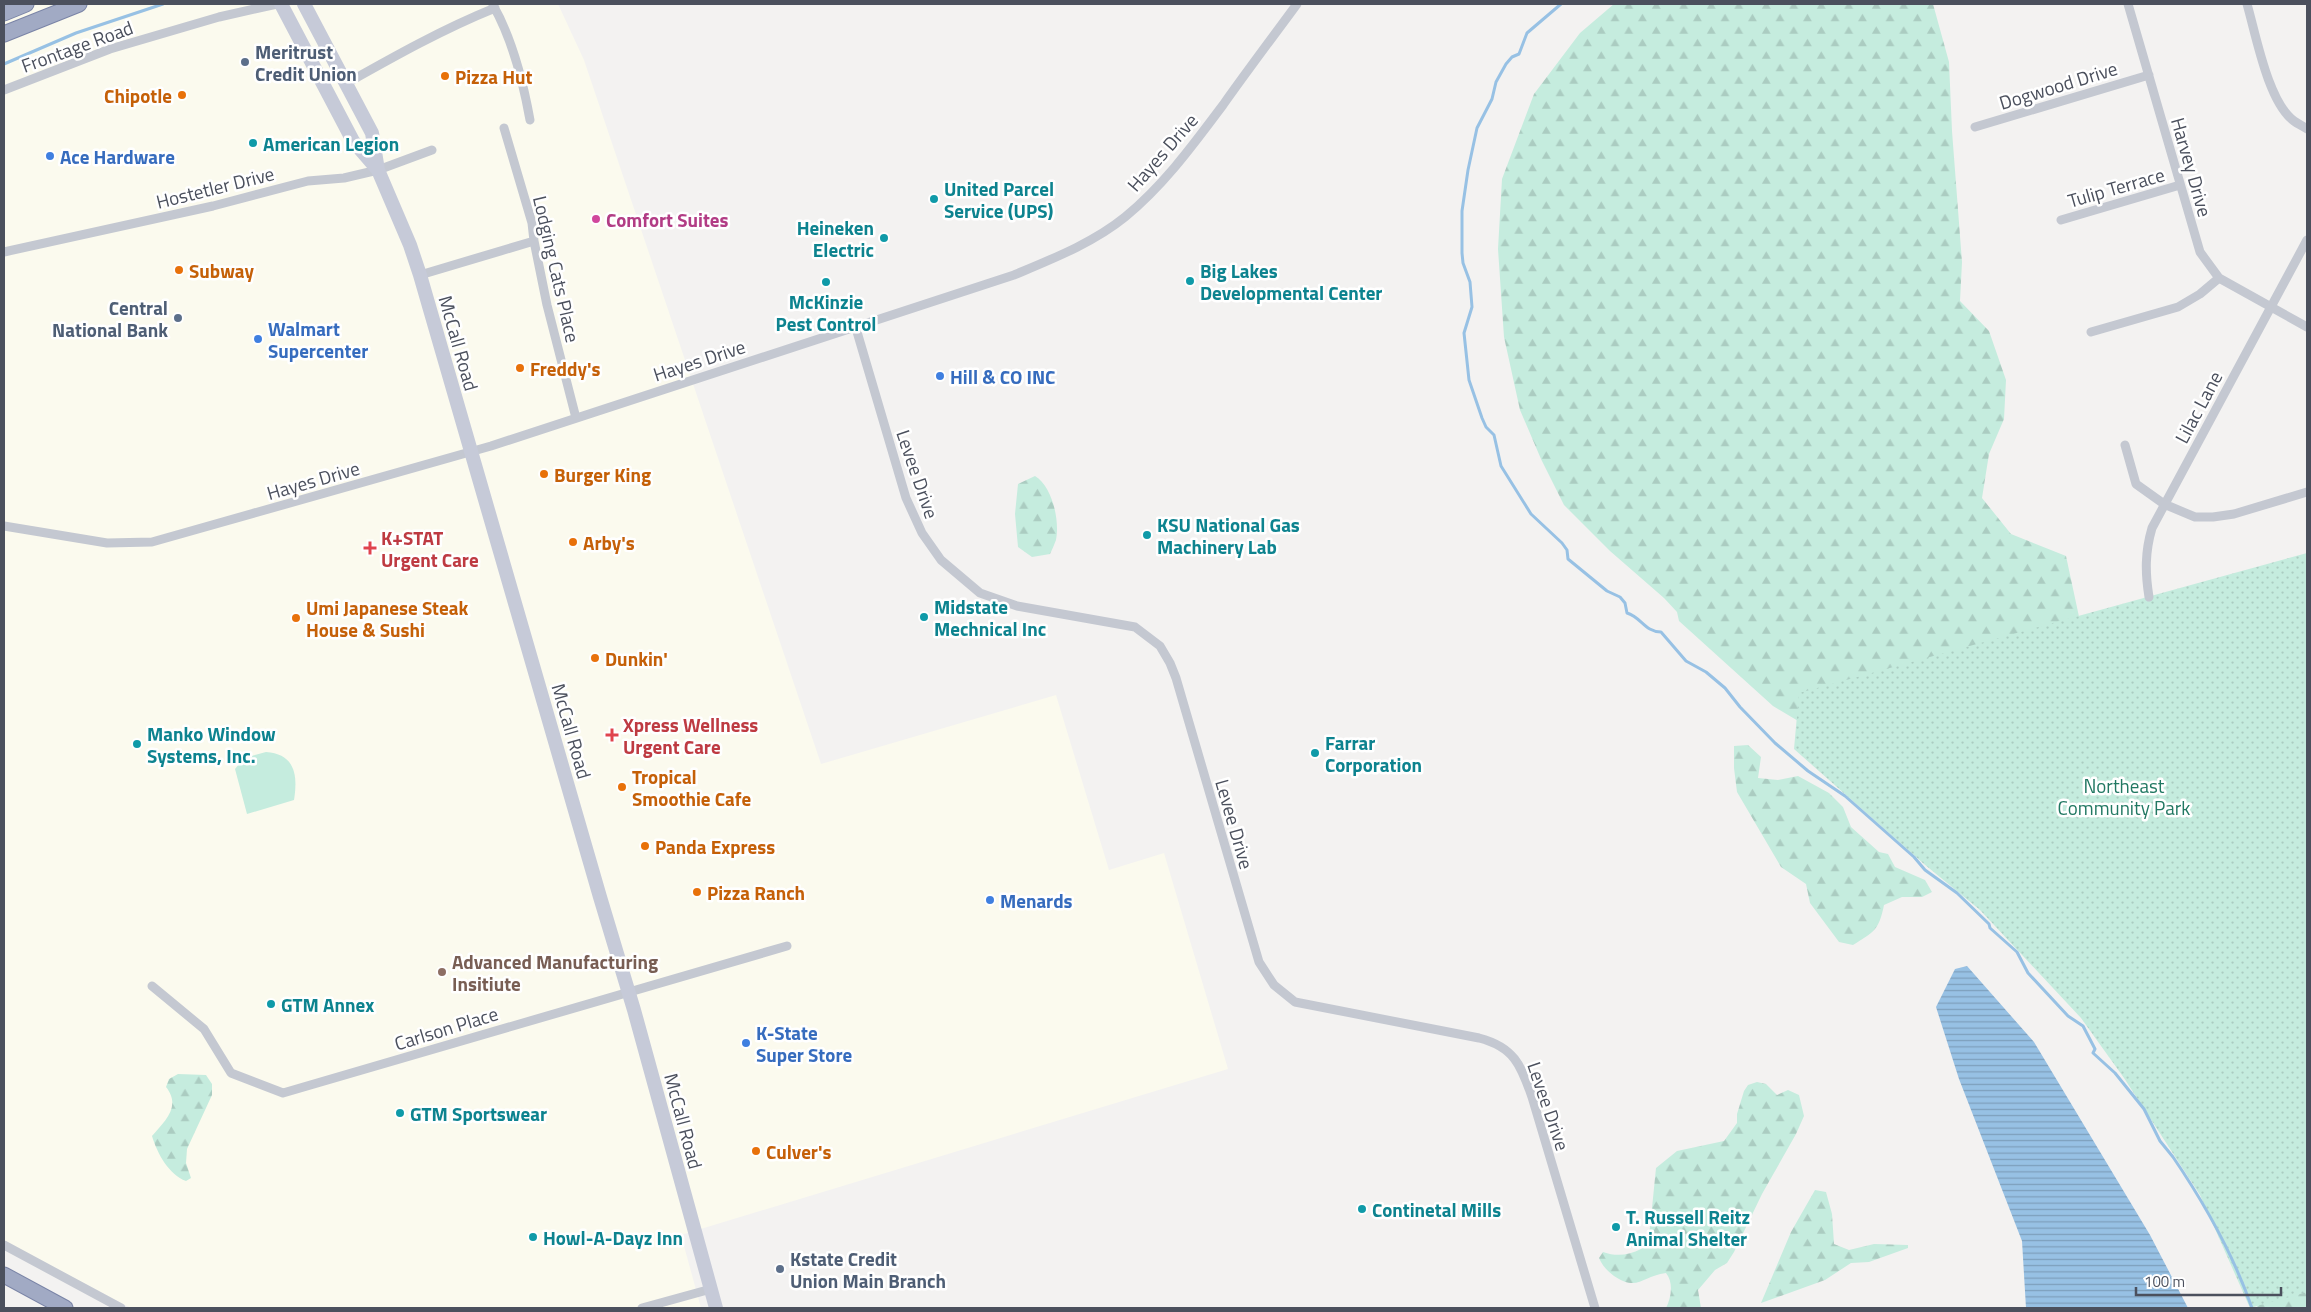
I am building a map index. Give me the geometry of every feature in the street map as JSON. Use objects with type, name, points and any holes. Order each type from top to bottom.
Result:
[{"type":"highway","points":[[4,13],[26,4]]},
{"type":"highway","points":[[4,34],[78,4]]},
{"type":"highway","points":[[4,1275],[65,1308]]},
{"type":"main road","points":[[280,4],[295,12],[326,46]]},
{"type":"main road","name":"McCall Road","points":[[280,4],[353,141],[378,170]]},
{"type":"main road","name":"McCall Road","points":[[304,4],[372,133],[378,170],[410,245],[420,275],[628,991],[716,1308]]},
{"type":"main road","points":[[304,47],[324,67],[332,79],[338,84],[347,83]]},
{"type":"street","name":"Frontage Road","points":[[4,90],[110,48],[219,18],[280,4]]},
{"type":"street","name":"Hayes Drive","points":[[4,526],[107,543],[152,542],[471,451],[1014,274],[1074,248],[1124,217],[1166,178],[1187,154],[1297,4]]},
{"type":"street","name":"Harvey Drive","points":[[2128,4],[2200,252],[2218,278],[2307,327]]},
{"type":"street","points":[[2247,4],[2272,88],[2280,105],[2293,120],[2307,128]]},
{"type":"street","points":[[347,83],[389,58],[493,6],[511,45],[523,83],[530,120]]},
{"type":"street","name":"Dogwood Drive","points":[[1975,127],[2149,75]]},
{"type":"street","name":"Lodging Cats Place","points":[[504,128],[532,222],[547,306],[576,418]]},
{"type":"street","name":"Hostetler Drive","points":[[4,252],[214,206],[308,181],[344,178],[378,170],[432,150]]},
{"type":"street","name":"Tulip Terrace","points":[[2061,220],[2180,185]]},
{"type":"street","name":"Lilac Lane","points":[[2149,597],[2145,571],[2147,544],[2164,504],[2307,240]]},
{"type":"street","points":[[420,275],[534,241]]},
{"type":"street","points":[[2092,332],[2178,307],[2200,294],[2218,278]]},
{"type":"street","name":"Levee Drive","points":[[855,325],[906,498],[922,533],[941,560],[980,593],[1017,606],[1134,627],[1160,646],[1176,678],[1259,962],[1274,985],[1295,1002],[1479,1038],[1491,1041],[1514,1056],[1523,1070],[1532,1097],[1594,1308]]},
{"type":"street","points":[[2125,445],[2136,484],[2164,504],[2195,517],[2234,514],[2307,492]]},
{"type":"street","name":"Carlson Place","points":[[152,986],[204,1029],[231,1073],[283,1093],[787,946]]},
{"type":"street","points":[[4,1245],[120,1308]]},
{"type":"street","points":[[642,1308],[710,1290]]},
{"type":"shaded area","points":[[4,4],[558,4],[584,60],[821,764],[1056,695],[1109,870],[1164,853],[1228,1069],[681,1235],[701,1308],[131,1308],[4,1241]]},
{"type":"green space","points":[[1614,4],[1933,4],[1949,62],[1962,262],[1960,301],[1989,331],[2006,380],[2004,419],[1989,454],[1982,498],[2011,534],[2066,556],[2081,626],[1815,731],[1773,706],[1679,621],[1677,612],[1664,598],[1610,551],[1564,505],[1541,459],[1520,410],[1504,337],[1498,249],[1502,179],[1534,94],[1580,33]]},
{"type":"green space","points":[[1035,476],[1046,487],[1050,495],[1056,514],[1057,532],[1050,554],[1032,557],[1018,547],[1015,514],[1018,484]]},
{"type":"green space","name":"Northeast Community Park","points":[[2307,553],[2307,1292],[2250,1308],[2200,1195],[2124,1078],[2081,1018],[1980,910],[1924,864],[1794,749],[1799,693]]},
{"type":"green space","points":[[1748,745],[1761,757],[1758,778],[1778,780],[1798,776],[1829,793],[1843,807],[1851,827],[1879,852],[1888,854],[1895,867],[1925,880],[1932,892],[1922,897],[1902,897],[1884,905],[1875,930],[1853,945],[1839,942],[1810,903],[1806,884],[1781,867],[1737,792],[1734,746]]},
{"type":"green space","points":[[266,752],[276,754],[289,761],[295,774],[294,800],[247,814],[235,769],[244,758]]},
{"type":"green space","points":[[178,1074],[206,1075],[212,1084],[212,1095],[187,1149],[186,1163],[191,1178],[186,1181],[174,1174],[164,1163],[152,1136],[170,1114],[172,1101],[166,1087],[169,1079]]},
{"type":"green space","points":[[1757,1082],[1766,1084],[1777,1095],[1788,1090],[1799,1095],[1804,1116],[1762,1194],[1734,1252],[1727,1263],[1715,1270],[1698,1290],[1701,1308],[1666,1308],[1671,1290],[1669,1277],[1666,1273],[1640,1282],[1629,1283],[1611,1274],[1599,1258],[1603,1252],[1623,1255],[1641,1249],[1650,1228],[1656,1168],[1677,1151],[1724,1141],[1737,1123],[1737,1114],[1744,1091],[1748,1085]]},
{"type":"green space","points":[[1815,1190],[1826,1192],[1832,1214],[1834,1244],[1849,1250],[1874,1244],[1908,1245],[1908,1248],[1869,1262],[1851,1263],[1825,1280],[1761,1303],[1791,1232]]},
{"type":"green space","points":[[2307,1266],[2307,1308],[2257,1308],[2257,1306]]},
{"type":"water","points":[[1967,966],[2034,1042],[2150,1235],[2188,1308],[2026,1308],[2022,1241],[1959,1079],[1936,1007],[1955,969]]},
{"type":"waterway","points":[[4,64],[76,33],[163,4]]},
{"type":"waterway","points":[[1561,4],[1527,33],[1519,54],[1512,57],[1506,64],[1496,82],[1492,99],[1477,128],[1462,211],[1463,263],[1470,282],[1472,307],[1464,333],[1469,380],[1486,427],[1494,435],[1501,466],[1531,514],[1562,543],[1567,550],[1568,559],[1607,591],[1620,597],[1625,603],[1627,613],[1651,630],[1661,632],[1686,661],[1706,672],[1725,688],[1740,707],[1775,743],[1808,771],[1845,796],[1914,857],[1925,870],[1957,893],[1989,924],[1990,928],[2017,952],[2028,973],[2068,1016],[2083,1026],[2095,1049],[2093,1053],[2115,1073],[2144,1109],[2160,1141],[2173,1157],[2207,1211],[2236,1268],[2252,1308]]},
{"type":"place","name":"Meritrust Credit Union","points":[[245,62]]},
{"type":"place","name":"Pizza Hut","points":[[445,76]]},
{"type":"place","name":"Chipotle","points":[[182,95]]},
{"type":"place","name":"American Legion","points":[[253,143]]},
{"type":"place","name":"Ace Hardware","points":[[50,156]]},
{"type":"place","name":"United Parcel Service (UPS)","points":[[934,199]]},
{"type":"place","name":"Comfort Suites","points":[[596,219]]},
{"type":"place","name":"Heineken Electric","points":[[884,238]]},
{"type":"place","name":"Subway","points":[[179,270]]},
{"type":"place","name":"Big Lakes Developmental Center","points":[[1190,281]]},
{"type":"place","name":"McKinzie Pest Control","points":[[826,282]]},
{"type":"place","name":"Central National Bank","points":[[178,318]]},
{"type":"place","name":"Walmart Supercenter","points":[[258,339]]},
{"type":"place","name":"Freddy's","points":[[520,368]]},
{"type":"place","name":"Hill & CO INC","points":[[940,376]]},
{"type":"place","name":"Burger King","points":[[544,474]]},
{"type":"place","name":"KSU National Gas Machinery Lab","points":[[1147,535]]},
{"type":"place","name":"Arby's","points":[[573,542]]},
{"type":"place","name":"K+STAT Urgent Care","points":[[370,548]]},
{"type":"place","name":"Midstate Mechnical Inc","points":[[924,617]]},
{"type":"place","name":"Umi Japanese Steak House & Sushi","points":[[296,618]]},
{"type":"place","name":"Dunkin'","points":[[595,658]]},
{"type":"place","name":"Xpress Wellness Urgent Care","points":[[612,735]]},
{"type":"place","name":"Manko Window Systems, Inc.","points":[[137,744]]},
{"type":"place","name":"Farrar Corporation","points":[[1315,753]]},
{"type":"place","name":"Tropical Smoothie Cafe","points":[[622,787]]},
{"type":"place","name":"Panda Express","points":[[645,846]]},
{"type":"place","name":"Pizza Ranch","points":[[697,892]]},
{"type":"place","name":"Menards","points":[[990,900]]},
{"type":"place","name":"Advanced Manufacturing Insitiute","points":[[442,972]]},
{"type":"place","name":"GTM Annex","points":[[271,1004]]},
{"type":"place","name":"K-State Super Store","points":[[746,1043]]},
{"type":"place","name":"GTM Sportswear","points":[[400,1113]]},
{"type":"place","name":"Culver's","points":[[756,1151]]},
{"type":"place","name":"Continetal Mills","points":[[1362,1209]]},
{"type":"place","name":"T. Russell Reitz Animal Shelter","points":[[1616,1227]]},
{"type":"place","name":"Howl-A-Dayz Inn","points":[[533,1237]]},
{"type":"place","name":"Kstate Credit Union Main Branch","points":[[780,1269]]}]
